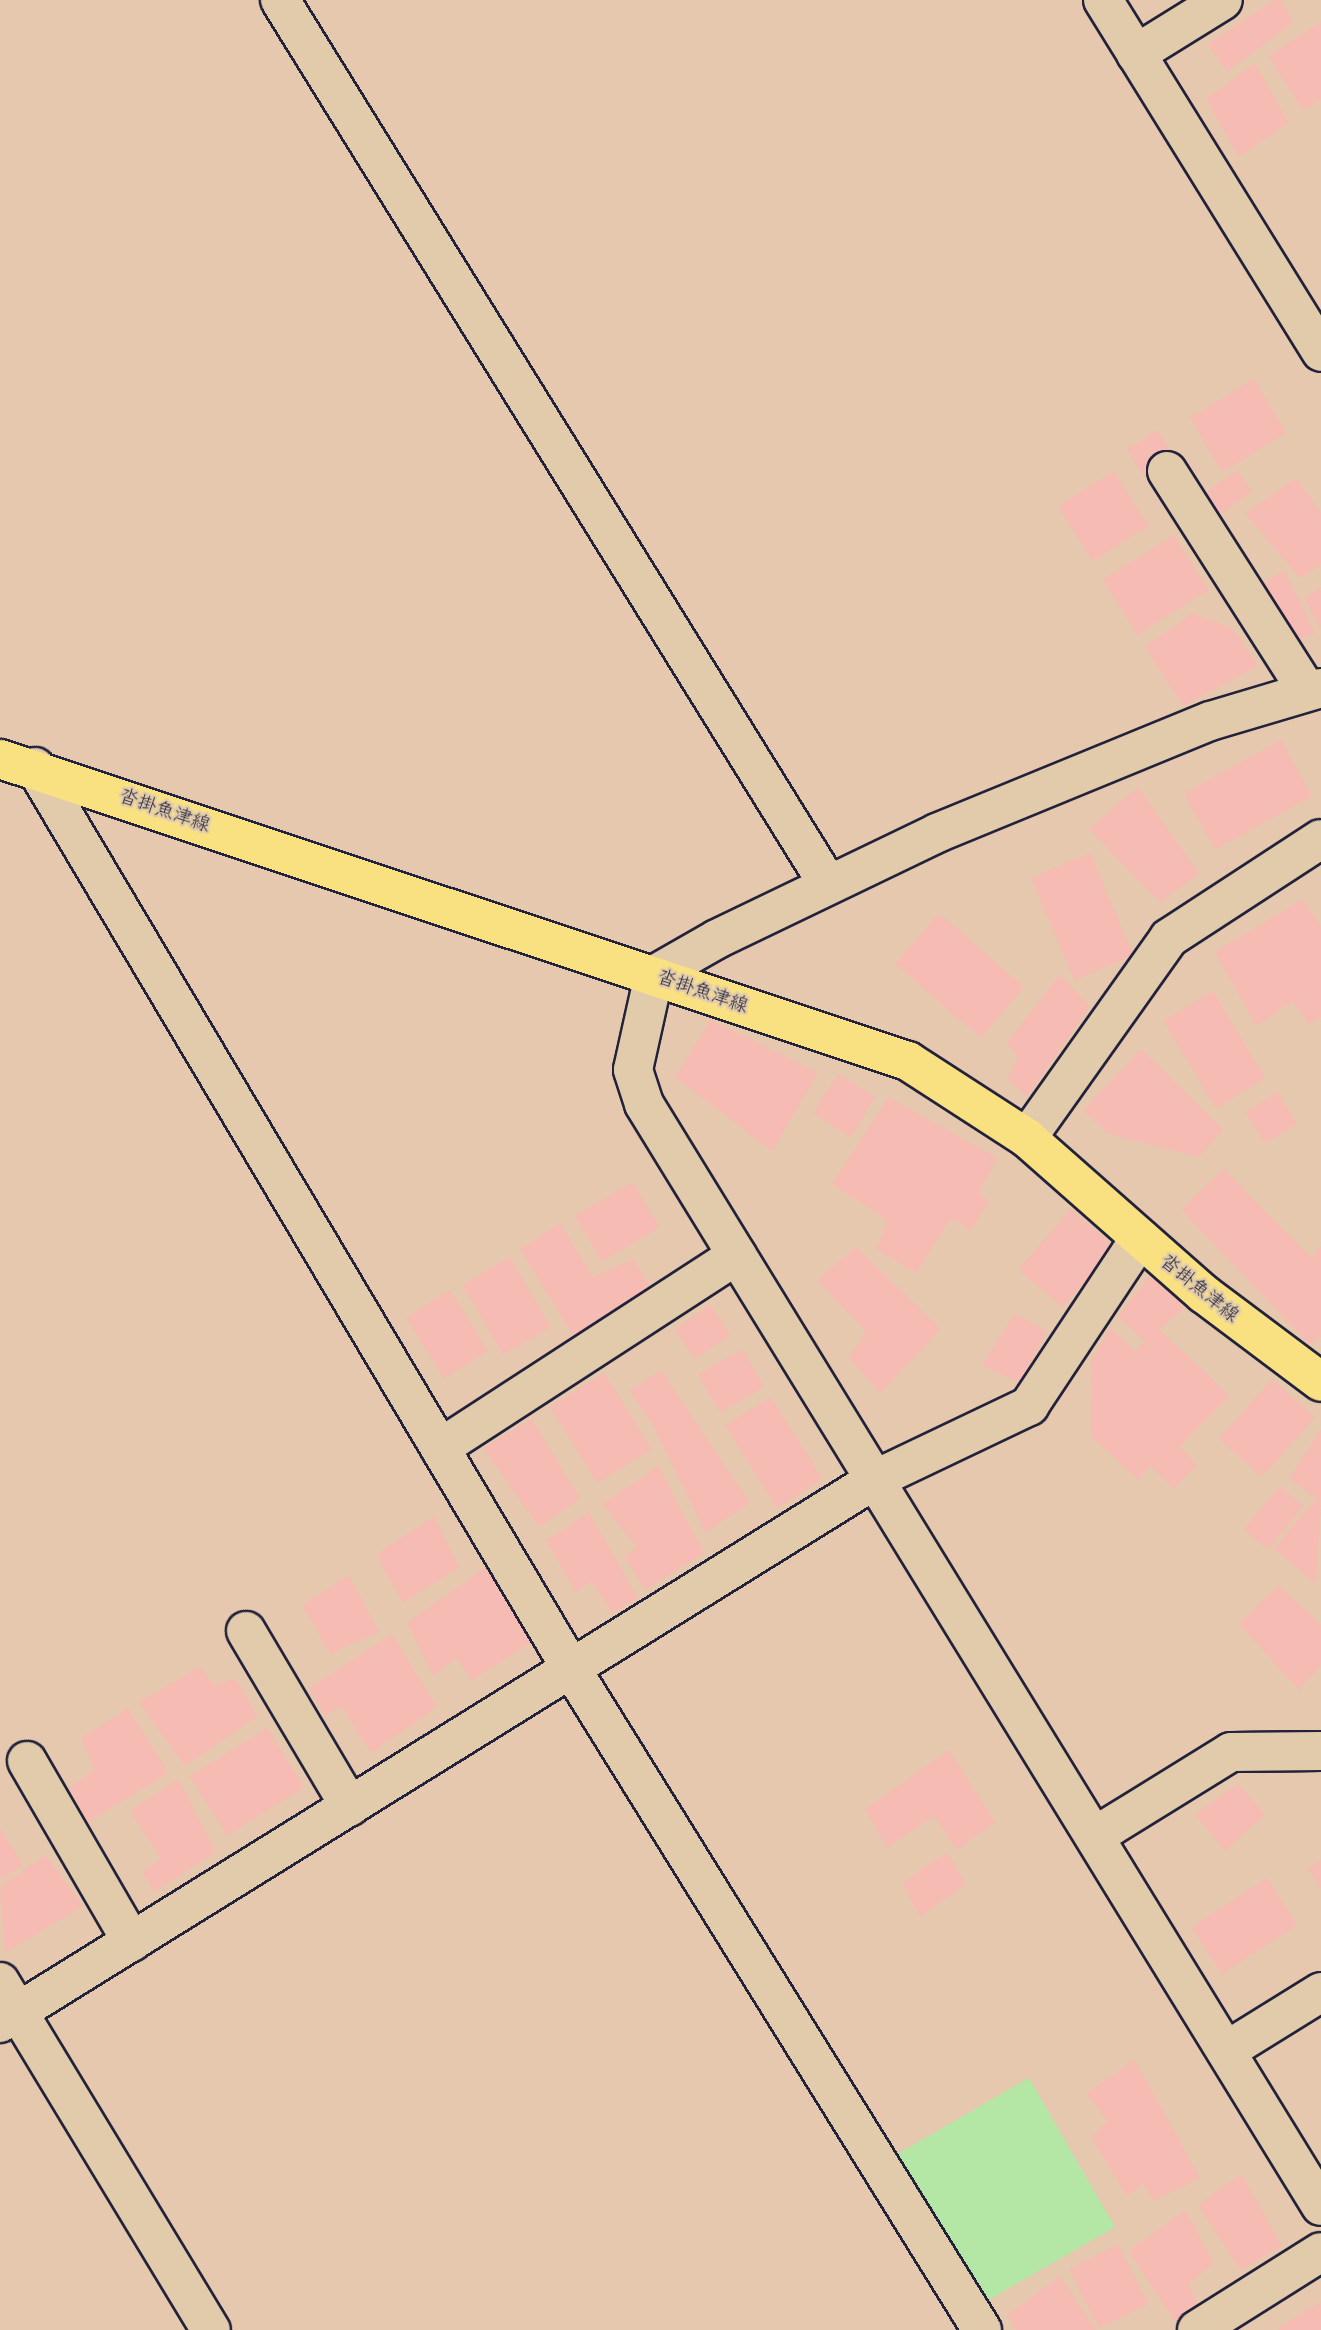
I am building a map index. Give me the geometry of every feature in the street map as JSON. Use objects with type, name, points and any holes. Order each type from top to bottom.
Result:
[{"type":"main road","name":"沓掛魚津線","points":[[18,762],[908,1061],[1027,1138],[1140,1238],[1321,1382]]},
{"type":"street","points":[[280,0],[826,881]]},
{"type":"street","points":[[1103,0],[1321,352]]},
{"type":"street","points":[[1136,54],[1223,0]]},
{"type":"street","points":[[1167,471],[1314,688],[1210,721],[826,881],[654,975],[633,1070],[644,1104],[1321,2206]]},
{"type":"street","points":[[18,762],[440,1448],[572,1670],[982,2330]]},
{"type":"street","points":[[1027,1138],[1169,938],[1321,839]]},
{"type":"street","points":[[211,2330],[6,2005],[132,1942],[876,1479],[1029,1406],[1140,1238]]},
{"type":"street","points":[[440,1448],[737,1255]]},
{"type":"street","points":[[246,1631],[350,1807]]},
{"type":"street","points":[[1095,1836],[1231,1752],[1321,1751]]},
{"type":"street","points":[[27,1761],[132,1942]]},
{"type":"street","points":[[1226,2051],[1321,1992]]},
{"type":"street","points":[[1197,2330],[1321,2252]]},
{"type":"green space","points":[[1029,2078],[1115,2227],[983,2303],[897,2154]]},
{"type":"building","points":[[1274,0],[1282,0],[1293,23],[1227,72],[1208,44]]},
{"type":"building","points":[[1321,22],[1321,100],[1303,110],[1268,56]]},
{"type":"building","points":[[1255,63],[1289,123],[1239,157],[1206,99]]},
{"type":"building","points":[[1254,379],[1286,433],[1222,472],[1190,418]]},
{"type":"building","points":[[1157,430],[1174,456],[1144,476],[1127,450]]},
{"type":"building","points":[[1237,470],[1252,491],[1217,516],[1202,495]]},
{"type":"building","points":[[1114,471],[1148,526],[1092,561],[1058,506]]},
{"type":"building","points":[[1296,478],[1321,513],[1321,565],[1300,578],[1245,514]]},
{"type":"building","points":[[1174,535],[1208,590],[1137,635],[1103,580]]},
{"type":"building","points":[[1284,570],[1315,633],[1293,643],[1258,587]]},
{"type":"building","points":[[1321,587],[1321,628],[1304,599]]},
{"type":"building","points":[[1192,613],[1233,629],[1258,666],[1183,706],[1145,647]]},
{"type":"building","points":[[1281,740],[1312,796],[1215,850],[1184,794]]},
{"type":"building","points":[[1138,787],[1199,874],[1160,902],[1089,829]]},
{"type":"building","points":[[1090,853],[1133,955],[1074,980],[1031,878]]},
{"type":"building","points":[[1303,899],[1321,927],[1321,1017],[1309,1025],[1293,1001],[1256,1026],[1215,952]]},
{"type":"building","points":[[939,913],[1024,987],[980,1038],[895,964]]},
{"type":"building","points":[[1060,974],[1090,1007],[1027,1096],[1007,1079],[1018,1057],[1006,1044]]},
{"type":"building","points":[[1213,991],[1266,1078],[1216,1108],[1163,1021]]},
{"type":"building","points":[[711,1020],[818,1073],[772,1151],[675,1077]]},
{"type":"building","points":[[1141,1049],[1223,1130],[1199,1157],[1109,1134],[1083,1111]]},
{"type":"building","points":[[838,1074],[875,1097],[850,1137],[813,1114]]},
{"type":"building","points":[[1278,1092],[1297,1124],[1264,1143],[1245,1112]]},
{"type":"building","points":[[889,1097],[997,1158],[979,1193],[989,1201],[971,1231],[951,1218],[916,1273],[876,1249],[888,1221],[832,1184]]},
{"type":"building","points":[[1224,1169],[1311,1257],[1321,1246],[1321,1336],[1310,1345],[1181,1209]]},
{"type":"building","points":[[633,1182],[660,1228],[601,1261],[575,1216]]},
{"type":"building","points":[[1071,1209],[1115,1247],[1062,1307],[1019,1269]]},
{"type":"building","points":[[560,1223],[593,1277],[633,1259],[650,1286],[575,1338],[520,1249]]},
{"type":"building","points":[[856,1247],[941,1329],[880,1393],[849,1357],[866,1332],[817,1280]]},
{"type":"building","points":[[510,1257],[550,1327],[503,1355],[462,1284]]},
{"type":"building","points":[[1152,1273],[1185,1308],[1159,1329],[1230,1396],[1180,1446],[1197,1466],[1173,1489],[1150,1465],[1138,1480],[1092,1437],[1091,1361],[1110,1328],[1136,1352],[1145,1341],[1118,1316]]},
{"type":"building","points":[[450,1290],[488,1351],[444,1379],[406,1318]]},
{"type":"building","points":[[710,1305],[730,1335],[694,1359],[674,1329]]},
{"type":"building","points":[[1015,1313],[1047,1332],[1020,1383],[982,1365]]},
{"type":"building","points":[[742,1349],[764,1387],[720,1413],[698,1374]]},
{"type":"building","points":[[661,1370],[750,1503],[705,1532],[653,1425],[629,1391]]},
{"type":"building","points":[[604,1373],[652,1449],[597,1483],[550,1407]]},
{"type":"building","points":[[1272,1379],[1315,1418],[1262,1477],[1218,1438]]},
{"type":"building","points":[[771,1397],[822,1479],[777,1508],[725,1426]]},
{"type":"building","points":[[532,1419],[580,1499],[539,1527],[483,1448]]},
{"type":"building","points":[[1321,1430],[1321,1503],[1289,1478]]},
{"type":"building","points":[[658,1466],[704,1553],[645,1590],[624,1556],[637,1548],[602,1504]]},
{"type":"building","points":[[1280,1486],[1304,1506],[1267,1550],[1243,1530]]},
{"type":"building","points":[[1316,1499],[1321,1505],[1316,1584],[1274,1549]]},
{"type":"building","points":[[589,1512],[638,1598],[613,1613],[591,1581],[576,1592],[546,1541]]},
{"type":"building","points":[[434,1516],[459,1567],[403,1603],[376,1555]]},
{"type":"building","points":[[487,1566],[535,1640],[472,1680],[456,1658],[433,1676],[407,1623]]},
{"type":"building","points":[[349,1575],[379,1632],[330,1654],[302,1605]]},
{"type":"building","points":[[1279,1586],[1321,1625],[1321,1665],[1299,1690],[1238,1623]]},
{"type":"building","points":[[392,1634],[437,1707],[371,1753],[341,1706],[325,1717],[309,1688]]},
{"type":"building","points":[[200,1667],[214,1685],[235,1679],[258,1716],[185,1766],[139,1702]]},
{"type":"building","points":[[128,1708],[168,1773],[87,1823],[70,1788],[94,1769],[81,1738]]},
{"type":"building","points":[[267,1728],[304,1787],[227,1836],[190,1776]]},
{"type":"building","points":[[949,1750],[995,1822],[957,1850],[934,1816],[887,1848],[865,1809]]},
{"type":"building","points":[[178,1779],[216,1852],[154,1892],[142,1872],[161,1859],[130,1811]]},
{"type":"building","points":[[1238,1784],[1265,1815],[1225,1851],[1195,1814]]},
{"type":"building","points":[[0,1828],[23,1865],[0,1880]]},
{"type":"building","points":[[947,1852],[966,1884],[920,1917],[902,1883]]},
{"type":"building","points":[[45,1855],[83,1906],[5,1953],[0,1887]]},
{"type":"building","points":[[1321,1860],[1321,1889],[1308,1868]]},
{"type":"building","points":[[1267,1878],[1297,1925],[1222,1974],[1192,1927]]},
{"type":"building","points":[[1135,2060],[1200,2178],[1154,2201],[1143,2184],[1127,2196],[1091,2137],[1108,2122],[1086,2093]]},
{"type":"building","points":[[1241,2174],[1282,2246],[1241,2270],[1198,2205]]},
{"type":"building","points":[[1185,2210],[1214,2263],[1189,2284],[1199,2308],[1175,2321],[1128,2251]]},
{"type":"building","points":[[1118,2244],[1148,2304],[1099,2329],[1069,2269]]},
{"type":"building","points":[[1060,2276],[1096,2330],[1016,2330],[1007,2315]]},
{"type":"building","points":[[1321,2302],[1321,2330],[1279,2330],[1278,2328]]}]
